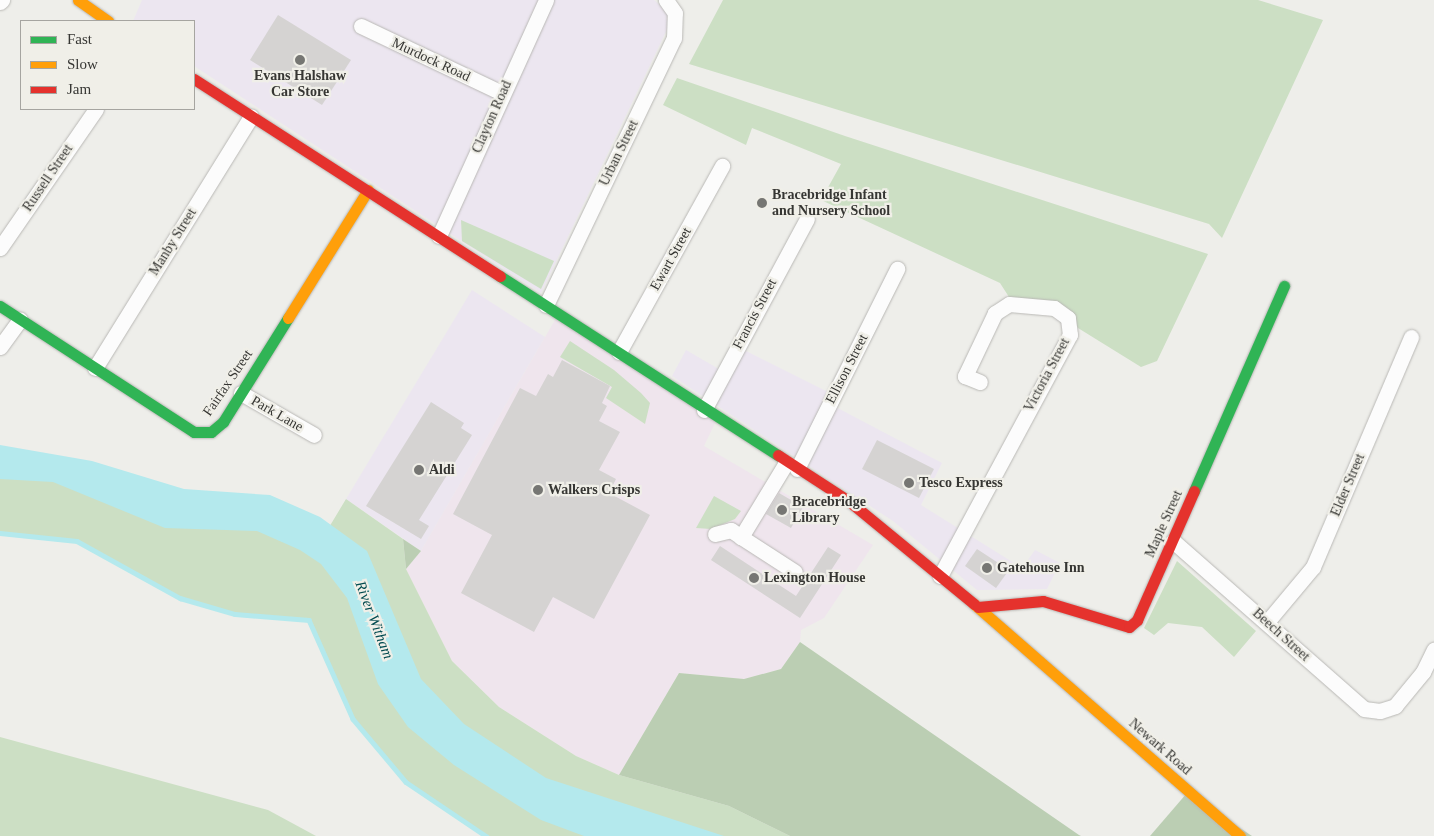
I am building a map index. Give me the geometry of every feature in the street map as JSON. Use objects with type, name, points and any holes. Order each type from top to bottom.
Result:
[{"type":"main road","points":[[78,0],[107,20]]},
{"type":"main road","name":"Newark Road","points":[[195,80],[619,352],[704,410],[850,502],[978,607],[1240,836]]},
{"type":"main road","name":"Fairfax Street","points":[[0,306],[194,432],[211,432],[217,427],[241,393],[368,190]]},
{"type":"main road","name":"Maple Street","points":[[978,607],[1043,601],[1129,627],[1137,620],[1284,286]]},
{"type":"street","name":"Clayton Road","points":[[439,236],[502,93],[546,0]]},
{"type":"street","name":"Urban Street","points":[[546,305],[674,38],[675,13],[666,0]]},
{"type":"street","name":"Murdock Road","points":[[360,26],[502,93]]},
{"type":"street","name":"Russell Street","points":[[0,248],[95,110]]},
{"type":"street","name":"Manby Street","points":[[95,368],[251,116]]},
{"type":"street","name":"Ewart Street","points":[[619,352],[722,166]]},
{"type":"street","name":"Francis Street","points":[[704,410],[807,219]]},
{"type":"street","name":"Ellison Street","points":[[741,537],[791,466],[897,270]]},
{"type":"street","name":"Victoria Street","points":[[940,576],[1070,335],[1068,318],[1054,308],[1009,304],[994,313],[965,376],[980,382]]},
{"type":"street","points":[[0,347],[20,319]]},
{"type":"street","name":"Elder Street","points":[[1267,622],[1313,567],[1411,337]]},
{"type":"street","name":"Park Lane","points":[[241,393],[314,435]]},
{"type":"street","points":[[715,534],[731,530],[795,572]]},
{"type":"street","name":"Beech Street","points":[[1173,541],[1364,709],[1380,711],[1395,706],[1423,672],[1434,648]]},
{"type":"shaded area","points":[[142,0],[654,0],[673,17],[541,293],[195,67],[195,20],[133,20]]},
{"type":"shaded area","points":[[472,290],[545,337],[421,551],[346,499]]},
{"type":"shaded area","points":[[559,313],[717,419],[704,446],[873,545],[824,618],[801,630],[800,642],[781,669],[744,679],[679,673],[619,775],[576,756],[499,707],[452,661],[406,569],[421,551]]},
{"type":"shaded area","points":[[738,347],[834,395],[830,404],[942,463],[921,505],[1022,568],[1035,550],[1060,563],[1047,589],[977,590],[893,521],[672,376],[686,350],[724,372]]},
{"type":"green space","points":[[723,0],[1258,0],[1323,20],[1222,238],[1209,224],[689,64]]},
{"type":"green space","points":[[677,78],[845,136],[1208,254],[1157,361],[1141,367],[1078,328],[1072,318],[1009,297],[1000,283],[821,200],[841,164],[752,128],[746,145],[663,105]]},
{"type":"green space","points":[[461,220],[554,261],[541,289],[462,241]]},
{"type":"green space","points":[[570,341],[614,370],[641,393],[650,403],[645,424],[606,398],[612,387],[560,357]]},
{"type":"green space","points":[[0,465],[322,539],[346,499],[403,539],[406,569],[452,661],[499,707],[576,756],[619,775],[729,806],[790,836],[486,836],[406,782],[353,719],[309,620],[235,614],[180,598],[77,541],[0,533]]},
{"type":"green space","points":[[714,496],[741,511],[735,519],[711,529],[696,528]]},
{"type":"green space","points":[[403,539],[421,551],[406,569]]},
{"type":"green space","points":[[1177,561],[1256,631],[1234,657],[1202,627],[1168,623],[1154,635],[1144,628]]},
{"type":"green space","points":[[800,642],[1081,836],[790,836],[729,806],[619,775],[679,673],[744,679],[781,669]]},
{"type":"green space","points":[[0,737],[268,810],[316,836],[0,836]]},
{"type":"green space","points":[[1187,793],[1252,836],[1150,836]]},
{"type":"water","name":"River Witham","points":[[0,445],[92,461],[184,489],[270,495],[320,517],[367,551],[421,679],[464,724],[546,778],[724,836],[584,836],[541,820],[454,765],[408,727],[378,684],[347,598],[321,564],[300,550],[257,531],[165,528],[53,482],[0,479]]},
{"type":"building","name":"Evans Halshaw Car Store","points":[[278,15],[351,60],[322,105],[250,60]]},
{"type":"building","name":"Walkers Crisps","points":[[562,360],[610,386],[602,403],[607,406],[599,421],[620,432],[599,470],[616,479],[609,493],[650,515],[594,619],[553,597],[534,632],[461,593],[492,535],[453,514],[520,388],[536,396],[548,374],[553,377]]},
{"type":"building","name":"Aldi","points":[[431,402],[464,423],[461,428],[472,435],[419,520],[429,526],[421,539],[366,506]]},
{"type":"building","name":"Tesco Express","points":[[877,440],[934,469],[919,498],[862,469]]},
{"type":"building","name":"Bracebridge Library","points":[[779,493],[803,507],[791,528],[766,514]]},
{"type":"building","name":"Lexington House","points":[[720,546],[796,596],[828,547],[841,555],[800,618],[711,560]]},
{"type":"building","name":"Gatehouse Inn","points":[[977,549],[1009,570],[996,588],[965,566]]},
{"type":"waterway","points":[[0,533],[77,541],[180,598],[235,614],[309,620],[353,719],[406,782],[486,836]]},
{"type":"traffic: fast","points":[[500,276],[778,455]]},
{"type":"traffic: fast","points":[[1194,491],[1284,286]]},
{"type":"traffic: fast","points":[[0,306],[194,432],[211,432],[223,422],[288,318]]},
{"type":"traffic: slow","points":[[78,0],[107,20]]},
{"type":"traffic: slow","points":[[288,318],[368,190]]},
{"type":"traffic: slow","points":[[974,604],[1240,836]]},
{"type":"traffic: jam","points":[[195,80],[500,276]]},
{"type":"traffic: jam","points":[[778,455],[850,502],[974,604]]},
{"type":"traffic: jam","points":[[978,607],[1043,601],[1129,627],[1137,620],[1194,491]]},
{"type":"place","name":"Evans Halshaw Car Store","points":[[300,60]]},
{"type":"place","name":"Bracebridge Infant and Nursery School","points":[[762,203]]},
{"type":"place","name":"Aldi","points":[[419,470]]},
{"type":"place","name":"Tesco Express","points":[[909,483]]},
{"type":"place","name":"Walkers Crisps","points":[[538,490]]},
{"type":"place","name":"Bracebridge Library","points":[[782,510]]},
{"type":"place","name":"Gatehouse Inn","points":[[987,568]]},
{"type":"place","name":"Lexington House","points":[[754,578]]}]
